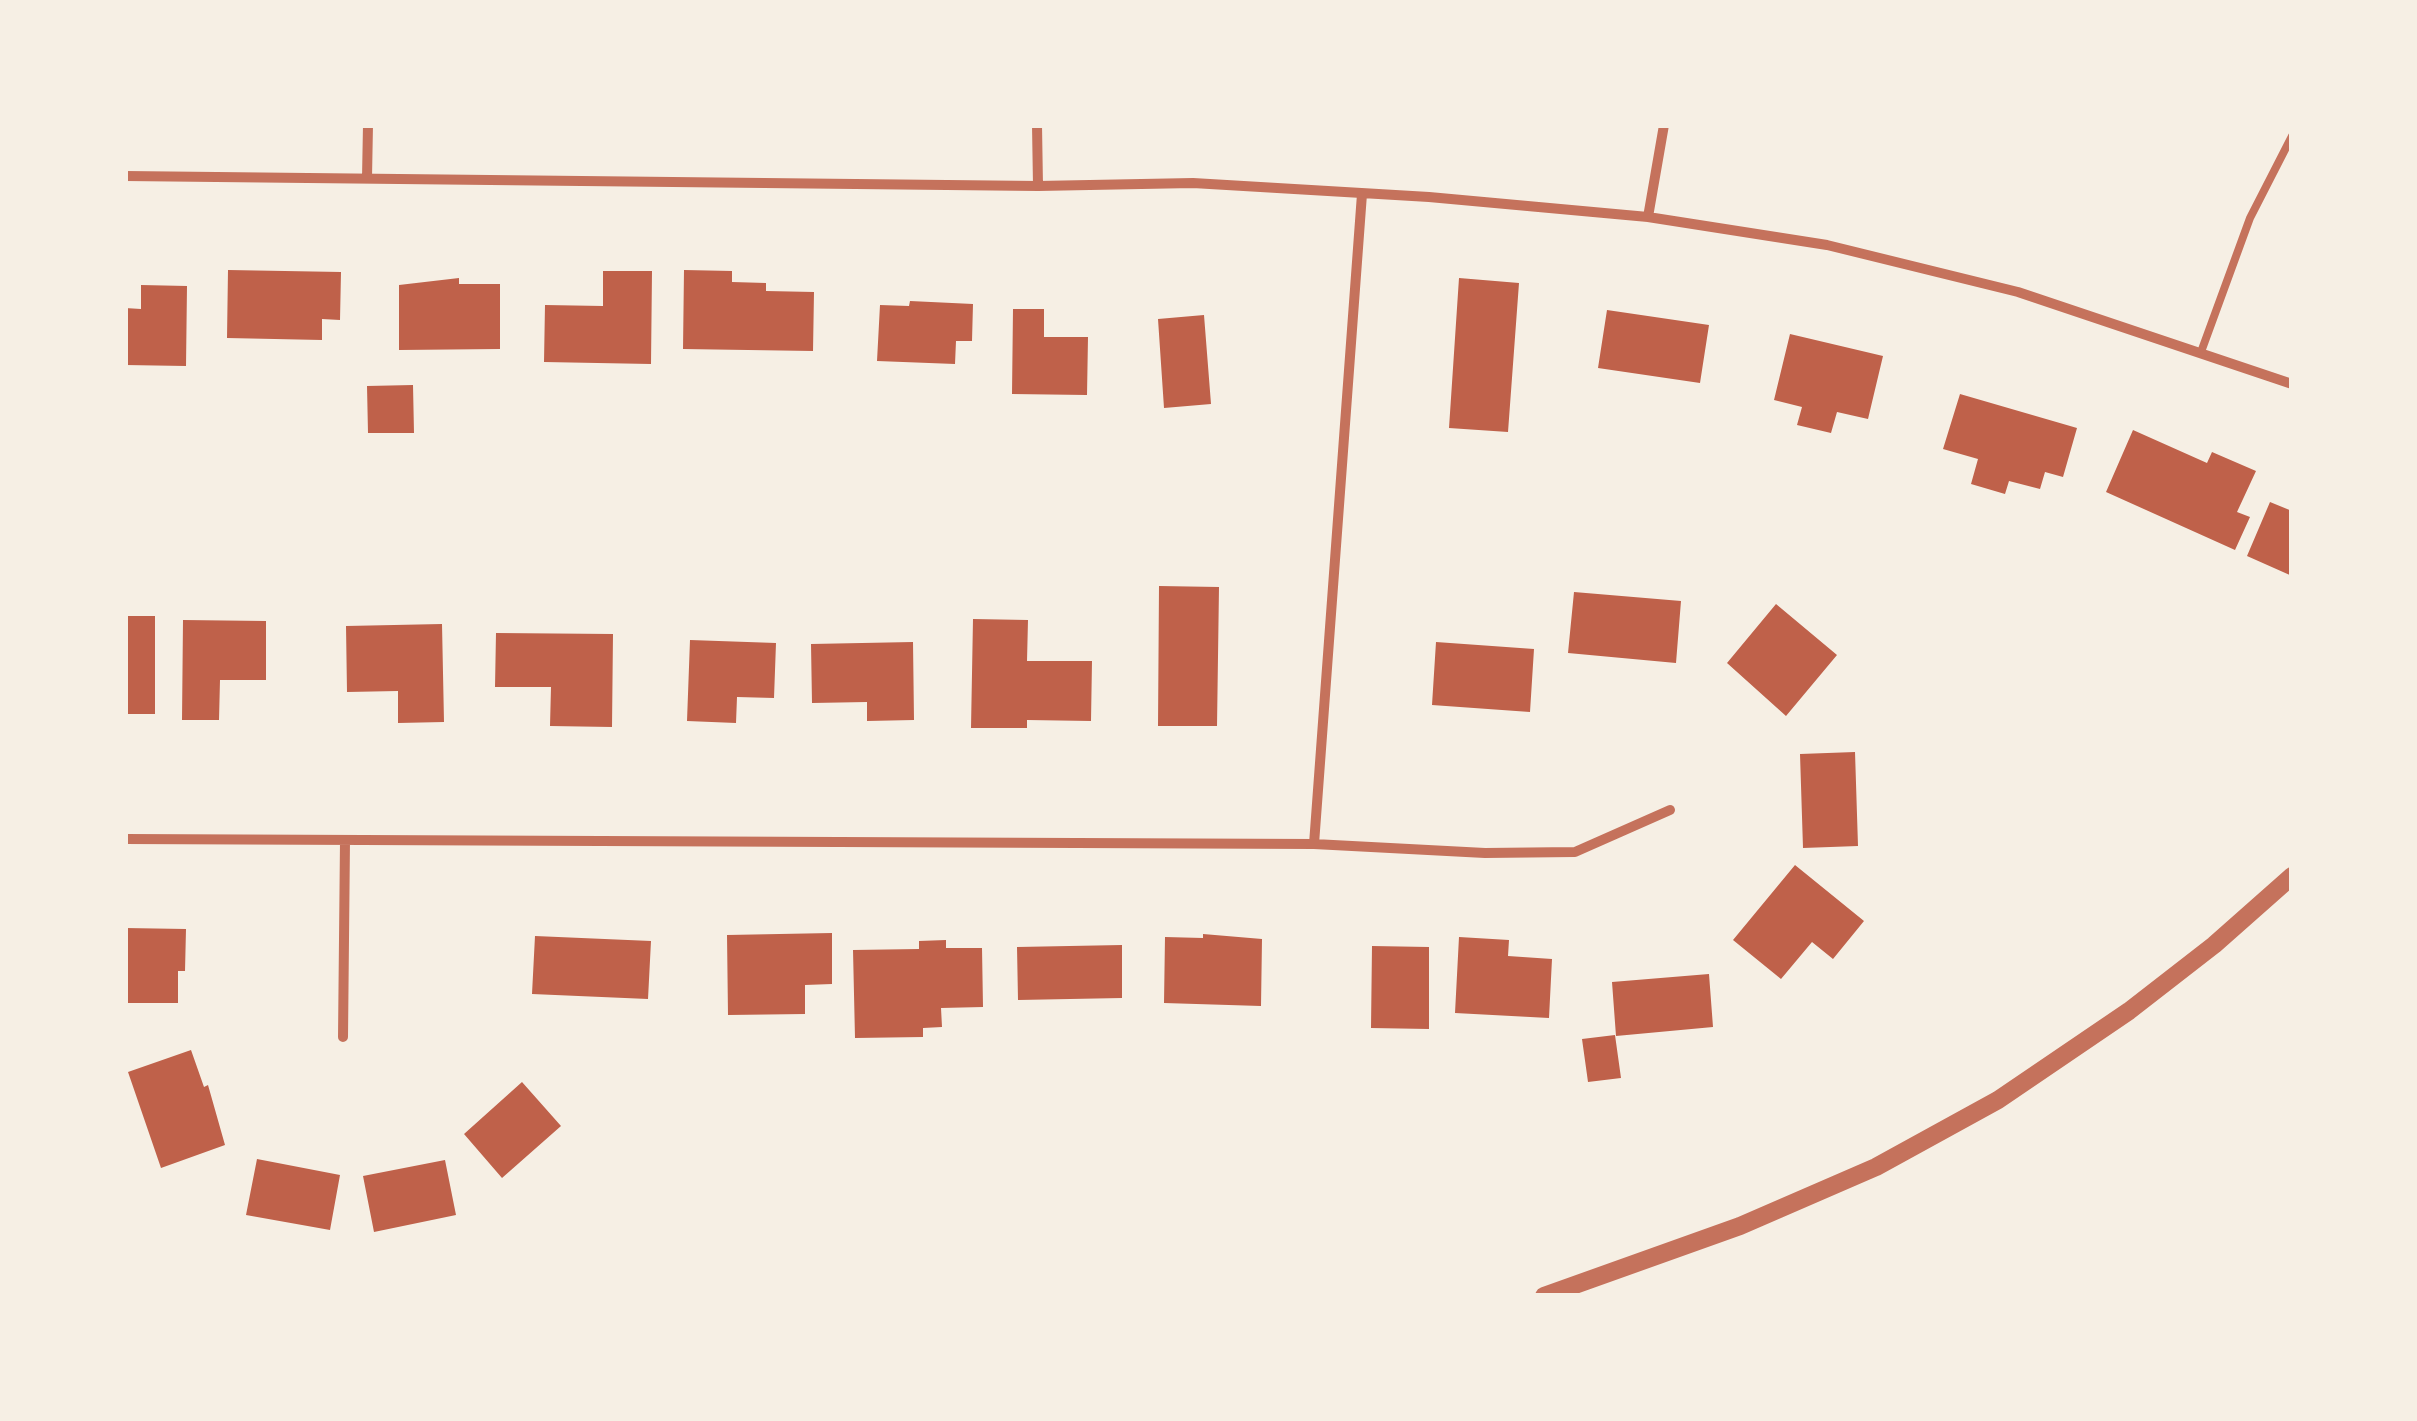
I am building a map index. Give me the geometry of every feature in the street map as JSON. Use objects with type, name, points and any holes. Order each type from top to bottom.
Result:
[{"type":"street","points":[[367,178],[368,125]]},
{"type":"street","points":[[1038,125],[1038,186]]},
{"type":"street","points":[[1648,217],[1664,125]]},
{"type":"street","points":[[125,176],[1038,186],[1193,183],[1648,217],[1827,245],[2018,292],[2292,384]]},
{"type":"street","points":[[1314,844],[1362,194]]},
{"type":"street","points":[[125,839],[1314,844],[1485,853],[1575,852],[1670,810]]},
{"type":"street","points":[[343,1038],[345,841]]},
{"type":"street","points":[[1544,1296],[1740,1226],[1876,1168],[1998,1100],[2129,1011],[2214,945],[2292,876]]},
{"type":"lane","points":[[2201,352],[2250,218],[2292,136]]},
{"type":"building","points":[[228,270],[341,272],[340,320],[322,319],[322,340],[227,338]]},
{"type":"building","points":[[684,270],[732,271],[732,282],[766,283],[766,291],[814,292],[813,351],[683,349]]},
{"type":"building","points":[[603,271],[652,271],[651,364],[544,362],[545,305],[603,306]]},
{"type":"building","points":[[459,278],[459,284],[500,284],[500,349],[399,350],[399,285]]},
{"type":"building","points":[[1459,278],[1519,283],[1508,432],[1449,428]]},
{"type":"building","points":[[141,285],[187,286],[186,366],[125,365],[125,308],[141,309]]},
{"type":"building","points":[[910,301],[973,304],[972,341],[956,341],[955,364],[877,361],[880,305],[909,306]]},
{"type":"building","points":[[1013,309],[1044,309],[1044,337],[1088,337],[1087,395],[1012,394]]},
{"type":"building","points":[[1607,310],[1709,325],[1700,383],[1598,368]]},
{"type":"building","points":[[1204,315],[1211,404],[1164,408],[1158,319]]},
{"type":"building","points":[[1790,334],[1883,356],[1868,419],[1837,412],[1831,433],[1797,425],[1802,407],[1774,400]]},
{"type":"building","points":[[413,385],[414,433],[368,433],[367,386]]},
{"type":"building","points":[[1960,394],[2077,428],[2063,477],[2045,472],[2040,489],[2009,481],[2005,494],[1971,484],[1978,459],[1943,449]]},
{"type":"building","points":[[2133,430],[2207,463],[2212,452],[2256,471],[2237,512],[2250,517],[2235,550],[2106,492]]},
{"type":"building","points":[[2270,502],[2292,511],[2292,576],[2247,556]]},
{"type":"building","points":[[1159,586],[1219,587],[1217,726],[1158,726]]},
{"type":"building","points":[[1574,592],[1681,601],[1676,663],[1568,653]]},
{"type":"building","points":[[1776,604],[1837,655],[1786,716],[1727,663]]},
{"type":"building","points":[[125,616],[155,616],[155,714],[125,714]]},
{"type":"building","points":[[973,619],[1028,620],[1027,661],[1092,661],[1091,721],[1027,720],[1027,728],[971,728]]},
{"type":"building","points":[[183,620],[266,621],[266,680],[220,680],[219,720],[182,720]]},
{"type":"building","points":[[442,624],[444,722],[398,723],[398,691],[347,692],[346,626]]},
{"type":"building","points":[[496,633],[613,634],[612,727],[550,726],[551,687],[495,687]]},
{"type":"building","points":[[690,640],[776,643],[774,698],[737,697],[736,723],[687,721]]},
{"type":"building","points":[[913,642],[914,720],[867,721],[867,702],[812,703],[811,644]]},
{"type":"building","points":[[1436,642],[1534,649],[1530,712],[1432,705]]},
{"type":"building","points":[[1855,752],[1858,846],[1803,848],[1800,754]]},
{"type":"building","points":[[1795,865],[1864,921],[1833,959],[1812,942],[1781,979],[1733,940]]},
{"type":"building","points":[[125,928],[186,929],[185,971],[178,971],[178,1003],[125,1003]]},
{"type":"building","points":[[832,933],[832,984],[805,985],[805,1014],[728,1015],[727,935]]},
{"type":"building","points":[[1203,934],[1262,939],[1261,1006],[1164,1003],[1165,937],[1203,938]]},
{"type":"building","points":[[535,936],[651,941],[648,999],[532,994]]},
{"type":"building","points":[[1459,937],[1509,940],[1508,956],[1552,959],[1549,1018],[1455,1013]]},
{"type":"building","points":[[946,940],[946,948],[982,948],[983,1007],[941,1008],[942,1027],[923,1028],[923,1037],[855,1038],[853,950],[919,949],[919,941]]},
{"type":"building","points":[[1122,945],[1122,998],[1018,1000],[1017,947]]},
{"type":"building","points":[[1372,946],[1429,947],[1429,1029],[1371,1028]]},
{"type":"building","points":[[1709,974],[1713,1027],[1616,1036],[1612,982]]},
{"type":"building","points":[[1615,1035],[1621,1078],[1588,1082],[1582,1039]]},
{"type":"building","points":[[191,1050],[204,1087],[208,1085],[225,1145],[161,1168],[128,1072]]},
{"type":"building","points":[[522,1082],[561,1126],[502,1178],[464,1134]]},
{"type":"building","points":[[257,1159],[340,1175],[330,1230],[246,1215]]},
{"type":"building","points":[[445,1160],[456,1215],[374,1232],[363,1176]]}]
